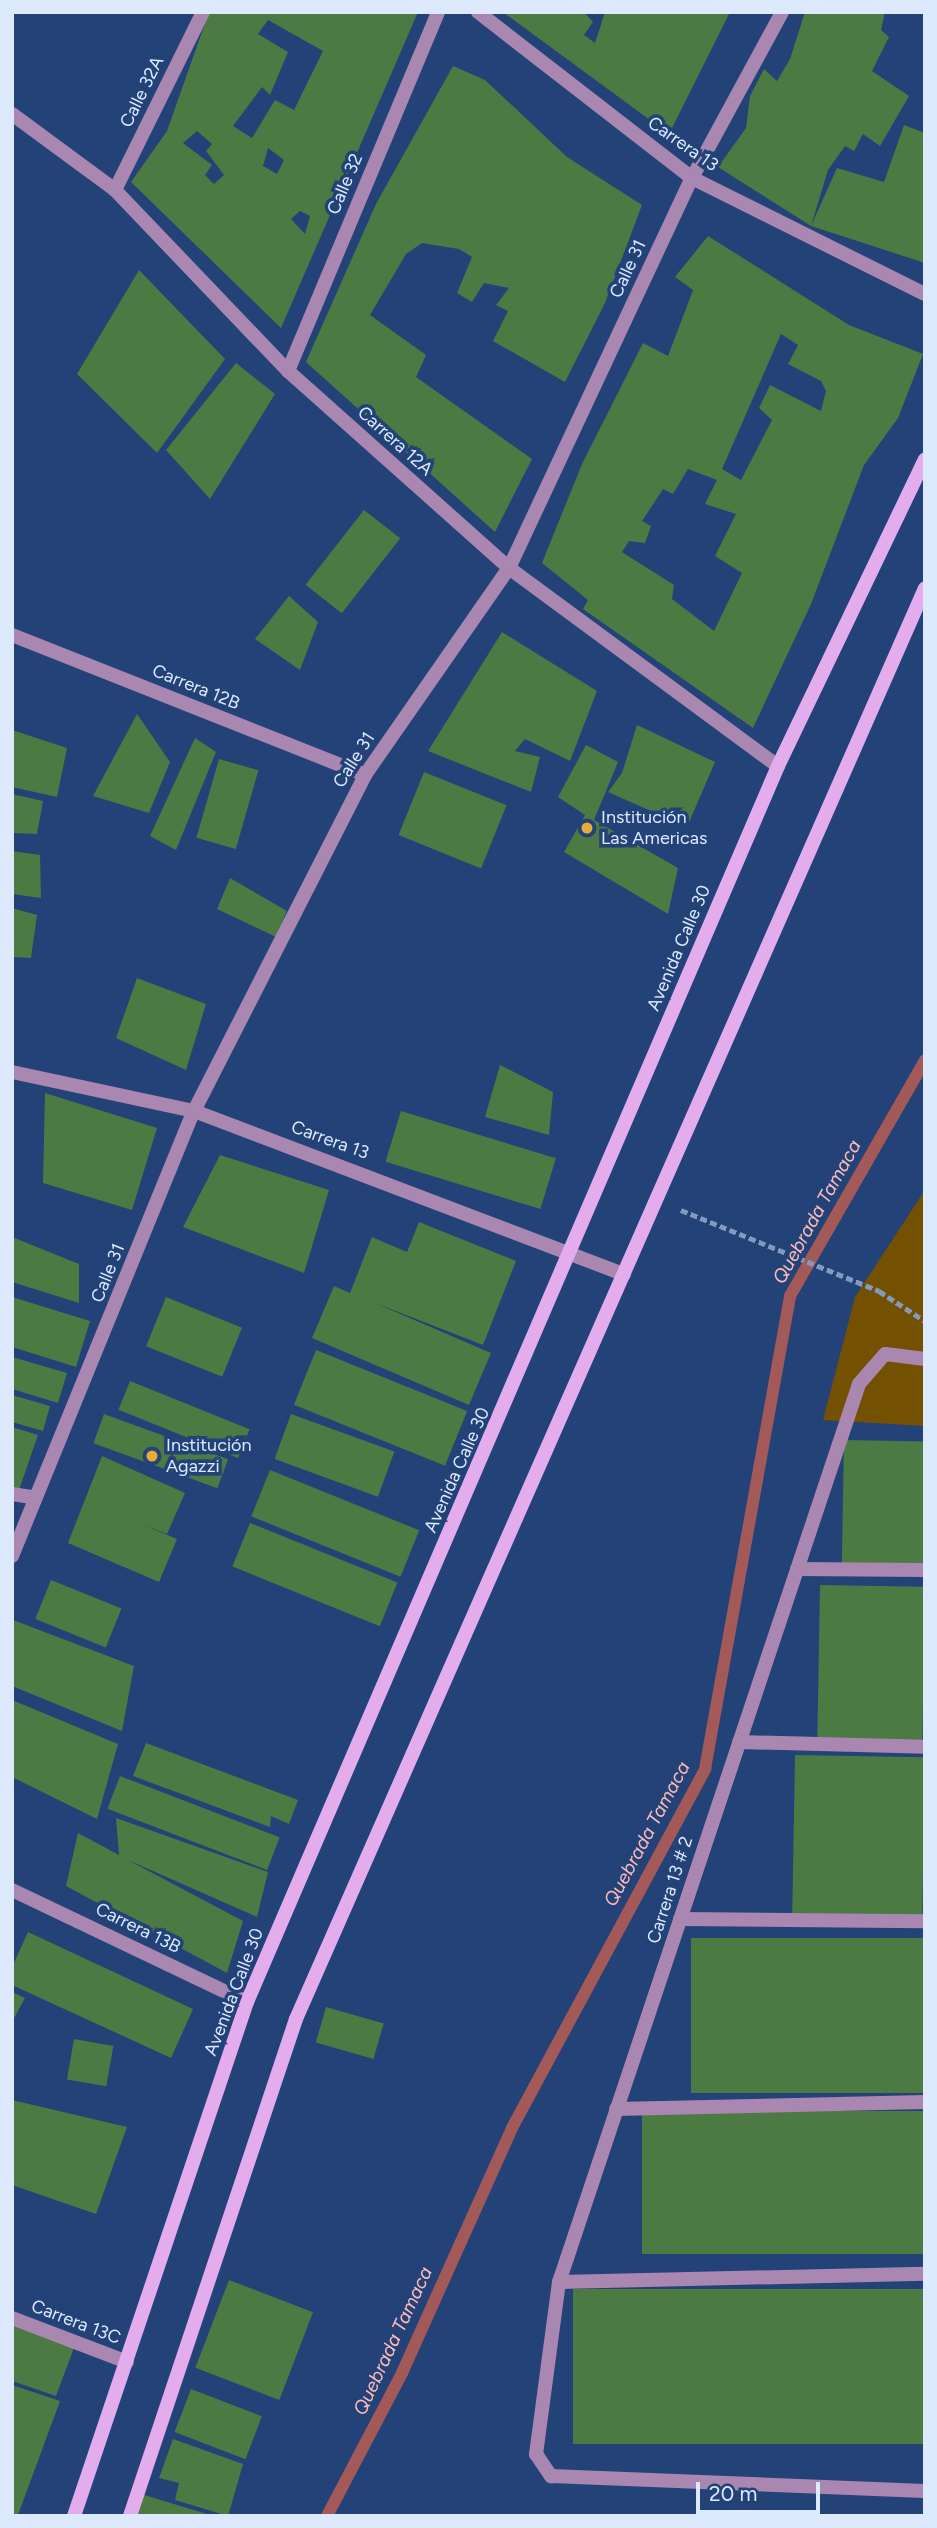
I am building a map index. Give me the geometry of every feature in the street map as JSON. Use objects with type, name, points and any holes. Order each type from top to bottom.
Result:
[{"type":"main road","name":"Avenida Calle 30","points":[[74,2516],[247,2002],[574,1250],[778,766],[925,459]]},
{"type":"main road","points":[[130,2516],[296,2019],[925,588]]},
{"type":"street","name":"Calle 32A","points":[[115,190],[203,12]]},
{"type":"street","name":"Calle 32","points":[[288,371],[438,12]]},
{"type":"street","name":"Carrera 13","points":[[478,12],[692,178],[925,294]]},
{"type":"street","name":"Calle 31","points":[[12,1556],[194,1111],[365,775],[509,568],[692,178],[782,12]]},
{"type":"street","name":"Carrera 12A","points":[[12,114],[115,190],[288,371],[509,568],[778,766]]},
{"type":"street","name":"Carrera 12B","points":[[12,635],[365,775]]},
{"type":"street","name":"Carrera 13","points":[[12,1072],[194,1111],[574,1250],[624,1274]]},
{"type":"street","name":"Carrera 13 # 2","points":[[925,1359],[885,1354],[869,1366],[797,1569],[559,2282],[536,2454],[551,2476],[925,2491]]},
{"type":"street","points":[[12,1494],[36,1498]]},
{"type":"street","points":[[797,1569],[925,1570]]},
{"type":"street","points":[[739,1742],[925,1747]]},
{"type":"street","name":"Carrera 13B","points":[[12,1890],[247,2002]]},
{"type":"street","points":[[680,1919],[925,1921]]},
{"type":"street","points":[[616,2109],[925,2102]]},
{"type":"street","points":[[559,2282],[925,2274]]},
{"type":"street","name":"Carrera 13C","points":[[12,2318],[127,2362]]},
{"type":"path","points":[[656,1198],[764,1247],[837,1273],[925,1321]]},
{"type":"shaded area","points":[[925,1190],[925,1426],[823,1420],[855,1297]]},
{"type":"building","points":[[209,12],[418,12],[281,328],[131,182],[167,131]],"holes":[[[268,20],[323,51],[294,110],[275,100],[252,138],[233,126],[262,87],[270,95],[288,52],[258,34]],[[197,131],[212,144],[206,151],[224,175],[214,184],[205,175],[212,165],[183,143]],[[268,148],[284,160],[277,174],[263,166]],[[300,211],[310,216],[305,234],[291,219]]]},
{"type":"building","points":[[503,12],[584,12],[593,22],[584,35],[595,43],[605,12],[730,12],[669,134]]},
{"type":"building","points":[[805,12],[885,12],[881,30],[889,37],[872,71],[909,96],[880,146],[863,134],[854,151],[845,146],[828,170],[811,226],[718,167],[746,128],[750,96],[764,69],[777,81],[790,59]]},
{"type":"building","points":[[453,66],[485,80],[567,157],[642,205],[605,303],[565,382],[493,341],[508,311],[496,305],[509,288],[484,283],[472,302],[457,293],[472,257],[459,249],[422,243],[406,254],[370,315],[426,355],[416,377],[532,459],[495,532],[306,362],[376,204]]},
{"type":"building","points":[[904,125],[925,133],[925,263],[811,226],[837,168],[884,182]]},
{"type":"building","points":[[708,236],[849,325],[923,354],[898,418],[864,465],[811,604],[753,728],[583,609],[588,600],[542,563],[582,464],[643,343],[668,356],[693,290],[675,277]],"holes":[[[781,334],[798,345],[788,364],[821,381],[826,391],[821,411],[770,385],[759,408],[772,420],[741,480],[722,469]],[[688,469],[717,480],[705,504],[736,514],[715,556],[742,573],[714,631],[672,599],[674,585],[622,552],[629,541],[645,543],[651,526],[642,521],[663,489],[673,494]]]},
{"type":"building","points":[[139,270],[225,359],[157,453],[77,374]]},
{"type":"building","points":[[236,363],[275,394],[210,499],[166,450]]},
{"type":"building","points":[[364,510],[400,538],[342,613],[306,585]]},
{"type":"building","points":[[289,596],[318,622],[300,670],[255,639]]},
{"type":"building","points":[[502,632],[597,691],[570,761],[525,739],[515,751],[540,757],[531,792],[428,751]]},
{"type":"building","points":[[137,714],[170,762],[149,813],[93,796]]},
{"type":"building","points":[[637,725],[715,762],[687,827],[608,792],[622,773]]},
{"type":"building","points":[[12,730],[67,748],[57,797],[12,787]]},
{"type":"building","points":[[195,738],[216,752],[176,850],[150,836]]},
{"type":"building","points":[[586,745],[618,762],[594,820],[678,868],[668,914],[564,852],[585,815],[558,797]]},
{"type":"building","points":[[219,759],[258,770],[236,849],[196,838]]},
{"type":"building","points":[[424,772],[507,805],[481,868],[399,835]]},
{"type":"building","points":[[12,794],[43,801],[37,834],[12,833]]},
{"type":"building","points":[[12,851],[40,855],[41,898],[12,894]]},
{"type":"building","points":[[230,878],[287,911],[276,937],[217,909]]},
{"type":"building","points":[[12,908],[37,915],[31,958],[12,957]]},
{"type":"building","points":[[137,978],[206,1004],[186,1070],[116,1038]]},
{"type":"building","points":[[500,1065],[553,1092],[549,1135],[485,1117]]},
{"type":"building","points":[[45,1093],[157,1128],[132,1210],[43,1183]]},
{"type":"building","points":[[401,1111],[556,1158],[540,1209],[386,1162]]},
{"type":"building","points":[[220,1155],[329,1190],[304,1273],[183,1227]]},
{"type":"building","points":[[419,1222],[516,1261],[483,1345],[375,1303],[491,1353],[469,1405],[312,1338],[334,1286],[350,1293],[372,1237],[407,1252]]},
{"type":"building","points":[[12,1237],[79,1264],[79,1303],[12,1282]]},
{"type":"building","points":[[12,1297],[90,1321],[76,1367],[12,1347]]},
{"type":"building","points":[[166,1297],[242,1328],[222,1377],[146,1346]]},
{"type":"building","points":[[316,1350],[467,1411],[445,1466],[294,1405]]},
{"type":"building","points":[[12,1357],[67,1373],[58,1403],[12,1389]]},
{"type":"building","points":[[130,1381],[250,1429],[238,1458],[118,1410]]},
{"type":"building","points":[[12,1395],[50,1406],[43,1431],[12,1422]]},
{"type":"building","points":[[104,1414],[228,1459],[217,1488],[93,1443]]},
{"type":"building","points":[[291,1414],[394,1452],[378,1497],[275,1459]]},
{"type":"building","points":[[12,1427],[38,1435],[19,1490],[12,1488]]},
{"type":"building","points":[[844,1440],[925,1441],[923,1565],[842,1564]]},
{"type":"building","points":[[102,1456],[185,1493],[167,1534],[141,1524],[177,1539],[159,1582],[68,1543]]},
{"type":"building","points":[[270,1470],[419,1530],[401,1577],[251,1516]]},
{"type":"building","points":[[250,1523],[397,1583],[380,1626],[232,1567]]},
{"type":"building","points":[[51,1580],[121,1608],[106,1647],[35,1619]]},
{"type":"building","points":[[820,1585],[925,1587],[922,1744],[817,1742]]},
{"type":"building","points":[[13,1620],[134,1666],[122,1731],[12,1686]]},
{"type":"building","points":[[12,1700],[118,1744],[97,1819],[12,1777]]},
{"type":"building","points":[[146,1743],[298,1800],[289,1824],[271,1816],[270,1827],[133,1776]]},
{"type":"building","points":[[795,1755],[925,1757],[922,1917],[792,1915]]},
{"type":"building","points":[[120,1776],[280,1837],[267,1870],[107,1809]]},
{"type":"building","points":[[116,1818],[268,1872],[257,1917],[128,1860],[243,1921],[227,1973],[66,1886],[78,1833],[119,1855]]},
{"type":"building","points":[[28,1932],[193,2009],[171,2058],[12,1985],[12,1967]]},
{"type":"building","points":[[691,1938],[925,1938],[925,2093],[691,2093]]},
{"type":"building","points":[[12,1992],[25,1998],[12,2022]]},
{"type":"building","points":[[326,2007],[384,2024],[373,2059],[316,2043]]},
{"type":"building","points":[[74,2039],[113,2046],[106,2086],[67,2079]]},
{"type":"building","points":[[12,2100],[127,2127],[96,2214],[12,2185]]},
{"type":"building","points":[[642,2111],[925,2111],[925,2254],[642,2254]]},
{"type":"building","points":[[229,2280],[313,2312],[279,2400],[195,2368]]},
{"type":"building","points":[[573,2289],[925,2289],[925,2444],[573,2444]]},
{"type":"building","points":[[12,2322],[75,2345],[56,2396],[12,2381]]},
{"type":"building","points":[[12,2385],[60,2401],[18,2515],[12,2513]]},
{"type":"building","points":[[191,2389],[262,2416],[245,2459],[175,2432]]},
{"type":"building","points":[[173,2439],[243,2464],[228,2516],[175,2500],[179,2483],[159,2478]]},
{"type":"building","points":[[141,2494],[210,2515],[210,2516],[134,2516]]},
{"type":"waterway","name":"Quebrada Tamaca","points":[[327,2516],[402,2373],[512,2128],[705,1769],[790,1296],[925,1060]]},
{"type":"place","name":"Institución Las Americas","points":[[587,828]]},
{"type":"place","name":"Institución Agazzi","points":[[152,1456]]}]
